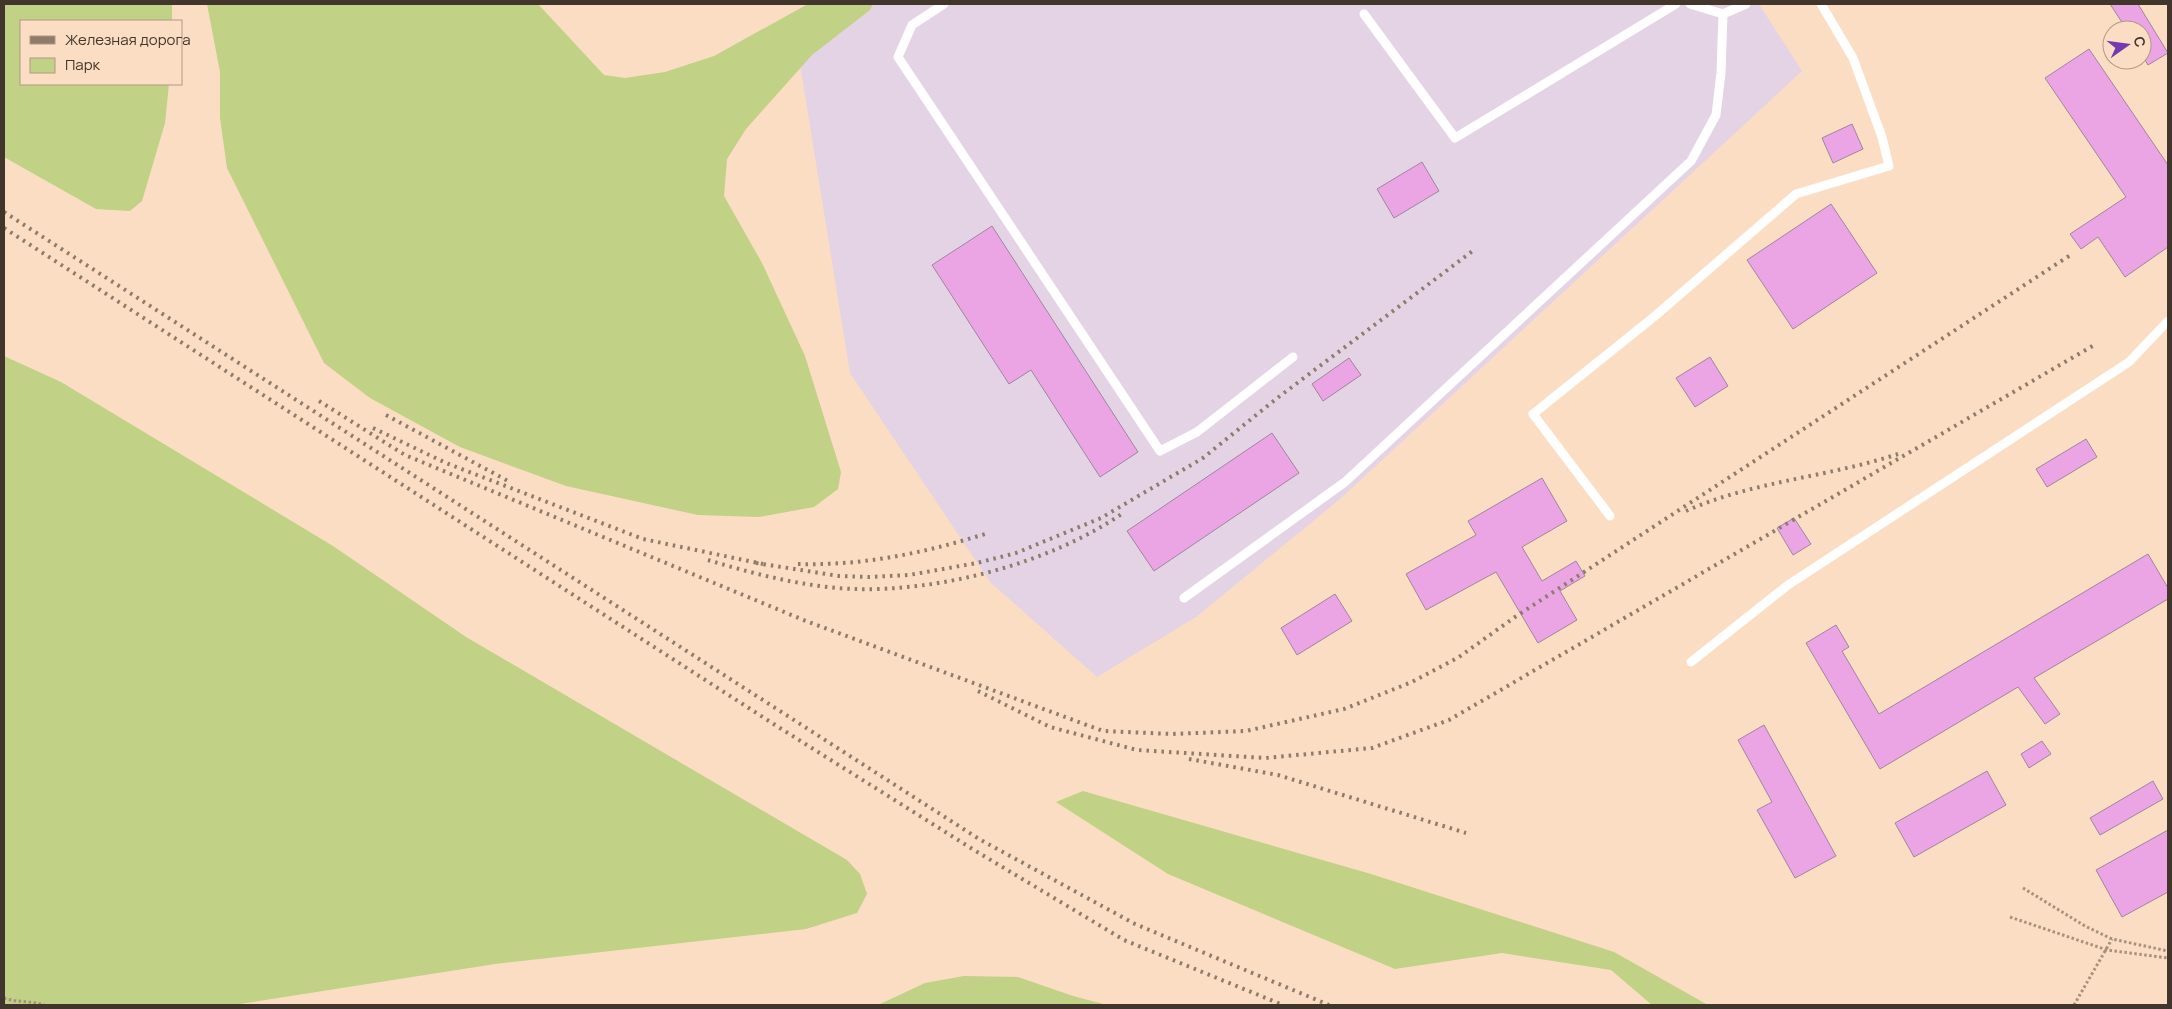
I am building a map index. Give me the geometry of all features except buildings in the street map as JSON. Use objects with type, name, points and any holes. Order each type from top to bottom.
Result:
[{"type":"lane","points":[[944,4],[912,25],[898,57],[1160,451],[1197,432],[1293,357]]},
{"type":"lane","points":[[1364,14],[1455,138],[1676,4]]},
{"type":"lane","points":[[1690,4],[1724,14],[1746,4]]},
{"type":"lane","points":[[1610,516],[1533,414],[1655,316],[1796,194],[1889,166],[1882,137],[1853,58],[1822,4]]},
{"type":"lane","points":[[1184,598],[1345,482],[1691,161],[1716,115],[1721,72],[1724,14]]},
{"type":"lane","points":[[1691,662],[1788,585],[2129,362],[2168,321]]},
{"type":"path","points":[[2023,888],[2085,926],[2112,939],[2168,951]]},
{"type":"path","points":[[2010,918],[2107,950],[2168,958]]},
{"type":"path","points":[[2074,1005],[2112,939]]},
{"type":"path","points":[[4,998],[15,1002],[34,1001],[44,1005]]},
{"type":"shaded area","points":[[869,4],[1759,4],[1802,71],[1340,499],[1196,617],[1097,677],[990,582],[850,373],[799,58]]},
{"type":"green space","points":[[4,4],[172,4],[172,20],[20,20],[20,85],[169,85],[165,123],[142,201],[130,211],[96,209],[4,157]]},
{"type":"green space","points":[[207,4],[538,4],[604,75],[625,78],[665,72],[714,56],[808,4],[873,4],[870,10],[812,55],[746,129],[727,159],[724,196],[762,263],[805,356],[841,472],[838,489],[814,507],[759,517],[698,515],[566,486],[460,447],[370,398],[324,363],[227,168],[220,118],[220,72]]},
{"type":"green space","points":[[4,356],[61,382],[333,546],[466,637],[847,860],[860,874],[867,894],[857,913],[806,929],[495,964],[233,1005],[4,1005]]},
{"type":"green space","points":[[1083,791],[1371,874],[1614,952],[1708,1005],[1652,1005],[1611,970],[1502,953],[1395,969],[1168,874],[1056,802]]},
{"type":"green space","points":[[964,976],[1018,977],[1073,996],[1107,1005],[878,1005],[925,983]]},
{"type":"railway","points":[[4,212],[979,839],[1135,924],[1329,1005]]},
{"type":"railway","points":[[4,228],[772,723],[974,850],[1124,940],[1283,1005]]},
{"type":"railway","points":[[756,563],[839,576],[909,575],[977,563],[1016,553],[1101,518],[1203,458],[1276,399],[1474,250]]},
{"type":"railway","points":[[319,401],[405,455],[806,621],[1103,731],[1172,734],[1246,731],[1344,709],[1412,682],[1459,657],[1515,617],[2072,254]]},
{"type":"railway","points":[[978,691],[1050,727],[1137,750],[1265,758],[1372,748],[1449,720],[2096,344]]},
{"type":"railway","points":[[386,415],[508,481]]},
{"type":"railway","points":[[373,428],[446,463],[643,539],[763,564]]},
{"type":"railway","points":[[1686,511],[1712,501],[1764,486],[1872,462],[1898,454]]},
{"type":"railway","points":[[708,560],[798,583],[835,588],[887,589],[958,579],[994,571],[1029,560],[1094,531],[1123,513]]},
{"type":"railway","points":[[798,564],[846,563],[893,557],[985,534]]},
{"type":"railway","points":[[1189,759],[1278,775],[1466,833]]}]
